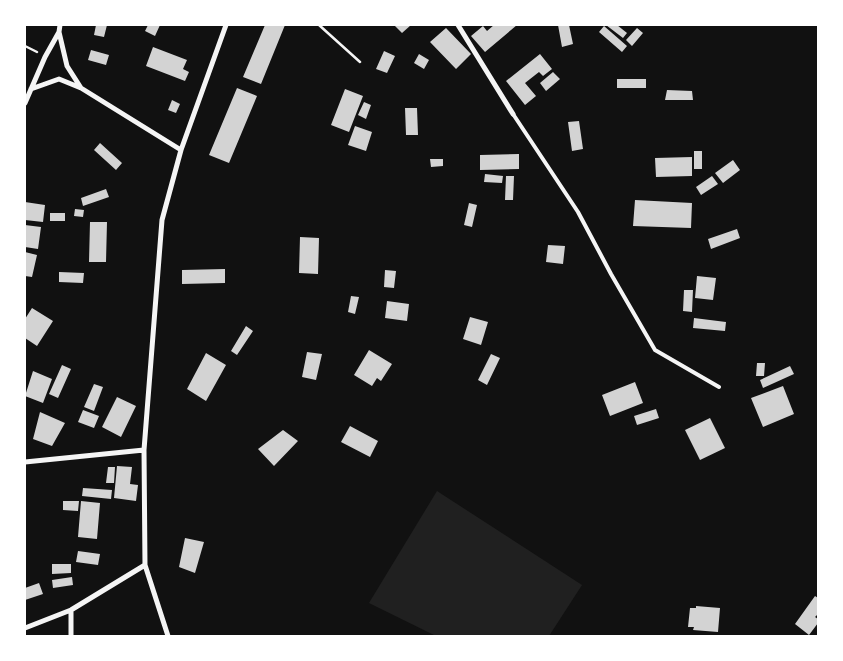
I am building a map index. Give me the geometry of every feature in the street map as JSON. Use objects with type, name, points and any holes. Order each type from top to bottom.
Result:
[{"type":"street","points":[[25,104],[45,57],[59,32],[60,25]]},
{"type":"street","points":[[168,636],[145,565],[144,450],[162,220],[182,150],[226,25]]},
{"type":"street","points":[[458,25],[513,114]]},
{"type":"street","points":[[59,32],[68,66],[81,88]]},
{"type":"street","points":[[31,89],[59,79],[81,88],[182,150]]},
{"type":"street","points":[[25,462],[144,450]]},
{"type":"street","points":[[25,628],[71,610],[145,565]]},
{"type":"street","points":[[71,610],[71,636]]},
{"type":"lane","points":[[513,114],[578,212],[655,350],[719,386]]},
{"type":"path","points":[[319,25],[360,62]]},
{"type":"path","points":[[25,46],[45,57]]},
{"type":"shaded area","points":[[437,491],[582,585],[549,636],[436,636],[369,603]]},
{"type":"building","points":[[96,25],[107,25],[104,37],[94,35]]},
{"type":"building","points":[[148,25],[160,25],[155,36],[145,31]]},
{"type":"building","points":[[265,25],[285,25],[261,84],[243,77]]},
{"type":"building","points":[[394,25],[411,25],[402,33]]},
{"type":"building","points":[[494,25],[517,25],[485,52],[471,36],[483,26],[487,31]]},
{"type":"building","points":[[558,25],[569,25],[573,44],[562,47]]},
{"type":"building","points":[[606,25],[617,25],[627,33],[623,38]]},
{"type":"building","points":[[604,26],[627,46],[622,52],[599,32]]},
{"type":"building","points":[[446,28],[471,54],[456,69],[430,42]]},
{"type":"building","points":[[637,28],[643,33],[632,46],[626,40]]},
{"type":"building","points":[[153,47],[187,60],[183,69],[189,72],[185,81],[146,66]]},
{"type":"building","points":[[91,50],[109,55],[106,65],[88,60]]},
{"type":"building","points":[[384,51],[395,56],[387,73],[376,69]]},
{"type":"building","points":[[419,54],[429,60],[424,69],[414,63]]},
{"type":"building","points":[[540,54],[552,69],[543,76],[539,72],[525,83],[536,96],[525,105],[506,81]]},
{"type":"building","points":[[553,72],[560,79],[546,91],[540,83]]},
{"type":"building","points":[[617,79],[646,79],[646,88],[617,88]]},
{"type":"building","points":[[237,88],[257,96],[229,163],[209,155]]},
{"type":"building","points":[[345,89],[363,96],[349,132],[331,125]]},
{"type":"building","points":[[667,90],[692,91],[693,100],[665,100]]},
{"type":"building","points":[[172,100],[180,104],[176,113],[168,110]]},
{"type":"building","points":[[364,102],[371,105],[366,119],[358,115]]},
{"type":"building","points":[[405,108],[417,108],[418,135],[406,135]]},
{"type":"building","points":[[579,121],[583,149],[572,151],[568,122]]},
{"type":"building","points":[[355,126],[372,132],[366,151],[348,145]]},
{"type":"building","points":[[100,143],[122,163],[116,170],[94,150]]},
{"type":"building","points":[[694,151],[702,151],[702,169],[694,169]]},
{"type":"building","points":[[519,154],[519,169],[480,170],[480,155]]},
{"type":"building","points":[[692,157],[692,176],[656,177],[655,158]]},
{"type":"building","points":[[430,159],[443,159],[443,166],[431,167]]},
{"type":"building","points":[[733,160],[740,170],[723,183],[715,173]]},
{"type":"building","points":[[485,174],[503,176],[502,183],[484,182]]},
{"type":"building","points":[[506,176],[514,176],[513,200],[505,200]]},
{"type":"building","points":[[712,176],[718,184],[701,195],[696,187]]},
{"type":"building","points":[[106,189],[109,197],[83,206],[81,198]]},
{"type":"building","points":[[635,200],[692,203],[691,228],[633,226]]},
{"type":"building","points":[[25,202],[45,205],[43,222],[25,220]]},
{"type":"building","points":[[469,203],[477,205],[472,227],[464,225]]},
{"type":"building","points":[[75,209],[84,210],[83,217],[74,216]]},
{"type":"building","points":[[50,213],[65,213],[65,221],[50,221]]},
{"type":"building","points":[[90,222],[107,222],[106,262],[89,262]]},
{"type":"building","points":[[25,225],[41,227],[38,249],[25,247]]},
{"type":"building","points":[[737,229],[740,238],[711,249],[708,239]]},
{"type":"building","points":[[300,237],[319,238],[318,274],[299,273]]},
{"type":"building","points":[[548,245],[565,246],[563,264],[546,262]]},
{"type":"building","points":[[25,252],[37,255],[32,277],[25,276]]},
{"type":"building","points":[[225,269],[225,283],[182,284],[182,270]]},
{"type":"building","points":[[385,270],[396,271],[394,288],[384,287]]},
{"type":"building","points":[[59,272],[84,273],[83,283],[59,282]]},
{"type":"building","points":[[697,276],[716,278],[713,300],[695,298]]},
{"type":"building","points":[[684,290],[693,290],[692,312],[683,311]]},
{"type":"building","points":[[351,296],[359,297],[355,314],[348,312]]},
{"type":"building","points":[[387,301],[409,304],[407,321],[385,318]]},
{"type":"building","points":[[32,308],[53,321],[37,346],[25,338],[25,319]]},
{"type":"building","points":[[470,317],[488,322],[481,345],[463,339]]},
{"type":"building","points":[[694,318],[726,322],[725,331],[693,328]]},
{"type":"building","points":[[246,326],[253,331],[237,355],[231,351]]},
{"type":"building","points":[[369,350],[392,364],[381,381],[377,378],[372,386],[354,375]]},
{"type":"building","points":[[307,352],[322,354],[316,380],[302,377]]},
{"type":"building","points":[[206,353],[226,365],[206,401],[187,389]]},
{"type":"building","points":[[491,354],[500,358],[487,385],[478,380]]},
{"type":"building","points":[[757,363],[765,363],[764,376],[756,376]]},
{"type":"building","points":[[62,365],[71,369],[58,398],[49,394]]},
{"type":"building","points":[[790,366],[794,374],[763,388],[760,380]]},
{"type":"building","points":[[33,371],[52,379],[43,403],[25,396]]},
{"type":"building","points":[[635,382],[643,403],[610,416],[602,395]]},
{"type":"building","points":[[94,384],[103,387],[94,411],[84,407]]},
{"type":"building","points":[[783,386],[794,414],[763,427],[751,398]]},
{"type":"building","points":[[117,397],[136,406],[121,437],[102,427]]},
{"type":"building","points":[[656,409],[659,418],[637,425],[634,416]]},
{"type":"building","points":[[83,410],[99,416],[94,428],[78,422]]},
{"type":"building","points":[[40,412],[65,423],[52,446],[33,439]]},
{"type":"building","points":[[710,418],[725,448],[700,460],[685,430]]},
{"type":"building","points":[[350,426],[378,441],[370,457],[341,442]]},
{"type":"building","points":[[283,430],[298,441],[274,466],[258,449]]},
{"type":"building","points":[[117,466],[132,467],[130,484],[138,485],[136,501],[114,498]]},
{"type":"building","points":[[108,467],[115,467],[114,483],[106,483]]},
{"type":"building","points":[[83,488],[112,490],[111,499],[82,496]]},
{"type":"building","points":[[63,501],[79,501],[78,511],[63,510]]},
{"type":"building","points":[[81,501],[100,503],[97,539],[78,537]]},
{"type":"building","points":[[185,538],[204,542],[195,573],[179,567]]},
{"type":"building","points":[[78,551],[100,554],[98,565],[76,562]]},
{"type":"building","points":[[52,564],[71,564],[71,573],[52,574]]},
{"type":"building","points":[[72,577],[73,585],[53,588],[52,580]]},
{"type":"building","points":[[39,583],[43,594],[25,600],[25,588]]},
{"type":"building","points":[[815,596],[818,598],[818,614],[815,617],[818,619],[818,623],[809,635],[795,624]]},
{"type":"building","points":[[696,606],[720,608],[718,632],[693,630],[694,627],[688,627],[690,608],[696,608]]}]
